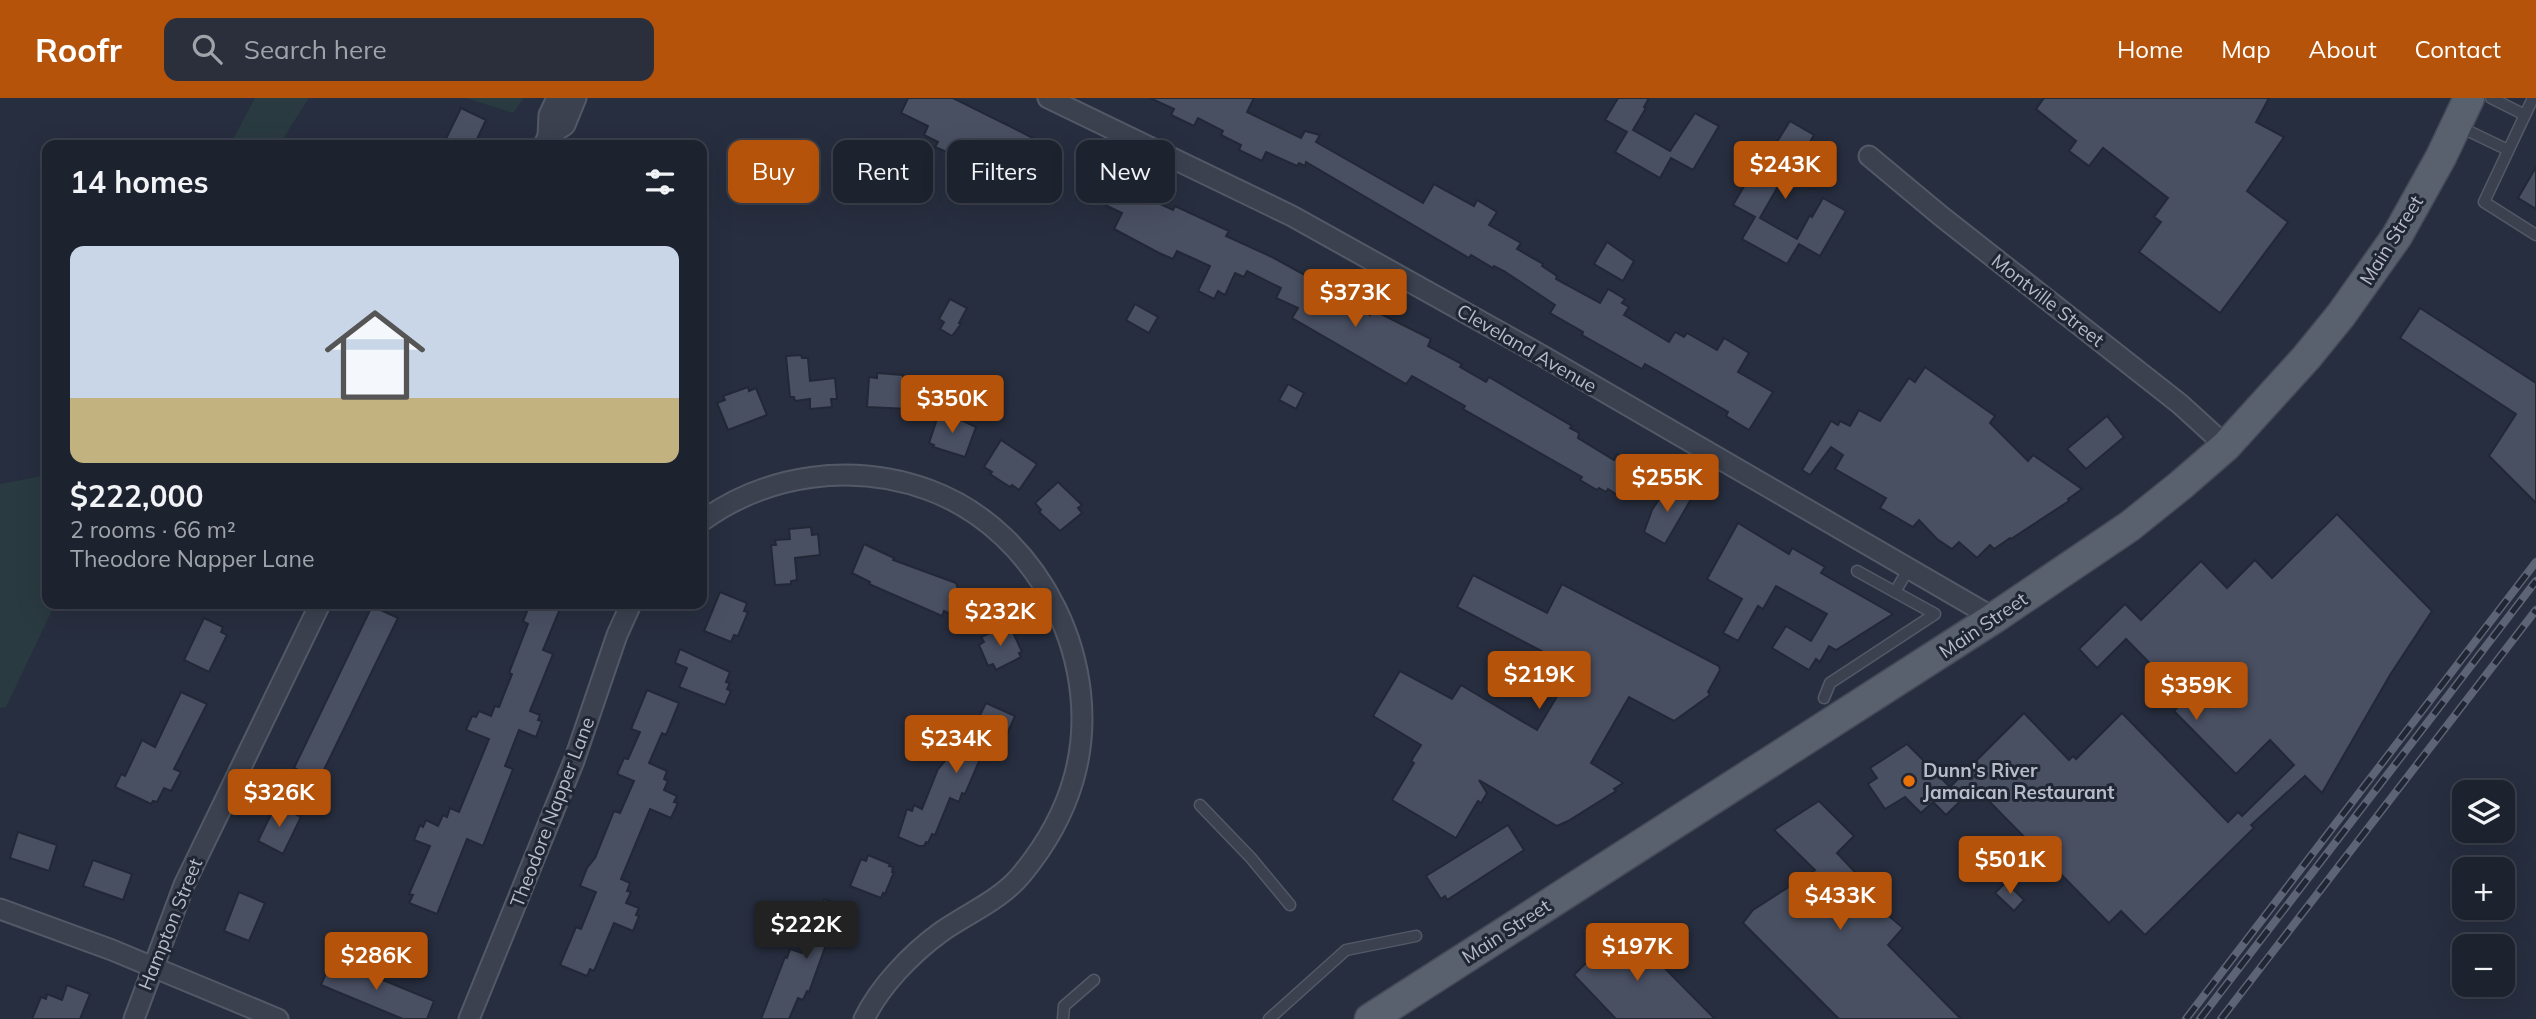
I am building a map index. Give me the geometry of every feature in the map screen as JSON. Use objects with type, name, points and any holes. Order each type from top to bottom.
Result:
[{"type":"main road","name":"Main Street","points":[[1370,1019],[1994,618],[2130,526],[2226,446],[2306,358],[2397,236],[2441,157],[2469,98]]},
{"type":"street","points":[[546,140],[549,115],[557,98]]},
{"type":"street","points":[[547,140],[565,125],[576,98]]},
{"type":"street","name":"Cleveland Avenue","points":[[1048,98],[1315,229],[1541,355],[1994,618]]},
{"type":"street","name":"Montville Street","points":[[1869,156],[2180,404],[2226,446]]},
{"type":"street","points":[[707,518],[759,489],[806,478],[865,476],[918,486],[965,507],[1009,542],[1047,590],[1069,639],[1082,712],[1073,781],[1054,831],[1021,875],[998,895],[941,933],[902,967],[864,1019]]},
{"type":"street","name":"Hampton Street","points":[[134,1019],[184,885],[318,609]]},
{"type":"street","name":"Theodore Napper Lane","points":[[469,1019],[574,761],[617,635],[629,609]]},
{"type":"street","points":[[0,909],[112,950],[278,1019]]},
{"type":"lane","points":[[2491,98],[2525,115]]},
{"type":"lane","points":[[2533,98],[2484,202],[2536,234]]},
{"type":"lane","points":[[2456,125],[2508,149]]},
{"type":"lane","points":[[1895,592],[1909,568]]},
{"type":"lane","points":[[1824,698],[1830,683],[1935,614],[1857,571]]},
{"type":"lane","points":[[1200,805],[1251,858],[1290,905]]},
{"type":"lane","points":[[1269,1019],[1346,950],[1416,936]]},
{"type":"lane","points":[[1063,1019],[1064,1006],[1094,980]]},
{"type":"shaded area","points":[[255,98],[309,98],[282,140],[233,140]]},
{"type":"shaded area","points":[[466,98],[524,98],[513,113]]},
{"type":"shaded area","points":[[42,476],[42,609],[53,609],[6,707],[0,708],[0,484]]},
{"type":"building","points":[[908,98],[953,98],[1035,139],[947,140],[947,152],[935,147],[938,142],[924,135],[928,126],[901,113]]},
{"type":"building","points":[[1150,98],[1254,98],[1247,112],[1301,138],[1305,131],[1320,135],[1316,142],[1423,203],[1434,184],[1474,206],[1477,200],[1497,212],[1489,225],[1521,243],[1517,249],[1543,264],[1542,266],[1557,276],[1556,279],[1600,303],[1608,289],[1625,299],[1622,303],[1629,307],[1624,315],[1669,342],[1675,332],[1684,337],[1687,333],[1717,350],[1724,338],[1749,353],[1738,372],[1773,392],[1749,430],[1726,416],[1728,412],[1661,373],[1645,364],[1642,369],[1582,335],[1583,332],[1550,313],[1555,305],[1504,271],[1471,255],[1469,258],[1306,162],[1305,166],[1299,163],[1297,166],[1266,152],[1262,161],[1239,150],[1241,145],[1221,135],[1223,131],[1198,118],[1194,126],[1171,115],[1174,109]]},
{"type":"building","points":[[1618,98],[1649,98],[1633,130],[1670,151],[1695,113],[1719,126],[1693,170],[1671,158],[1660,178],[1615,152],[1627,132],[1605,120]]},
{"type":"building","points":[[2044,98],[2269,98],[2256,122],[2284,137],[2247,191],[2288,222],[2220,313],[2139,252],[2161,222],[2154,217],[2168,198],[2103,148],[2089,166],[2069,151],[2076,141],[2036,109]]},
{"type":"building","points":[[461,108],[486,120],[476,140],[445,140]]},
{"type":"building","points":[[1790,121],[1814,135],[1788,179],[1784,176],[1760,218],[1797,239],[1823,198],[1846,211],[1820,256],[1799,244],[1787,264],[1742,239],[1755,217],[1733,205],[1759,161],[1763,164]]},
{"type":"building","points":[[2536,167],[2536,209],[2518,198]]},
{"type":"building","points":[[1101,203],[1158,203],[1173,210],[1175,206],[1229,231],[1226,236],[1321,284],[1324,279],[1348,293],[1344,299],[1370,315],[1373,310],[1431,339],[1428,346],[1462,364],[1460,367],[1486,382],[1489,377],[1572,426],[1570,428],[1579,433],[1578,438],[1614,460],[1617,454],[1632,464],[1630,470],[1616,494],[1608,489],[1606,492],[1599,488],[1597,490],[1580,480],[1582,477],[1463,409],[1465,406],[1412,376],[1406,384],[1292,318],[1298,308],[1276,298],[1281,288],[1247,271],[1244,277],[1235,273],[1225,295],[1218,291],[1214,299],[1198,291],[1210,266],[1177,251],[1173,259],[1114,229],[1122,213]]},
{"type":"building","points":[[1607,242],[1634,261],[1623,281],[1594,264]]},
{"type":"building","points":[[950,299],[967,308],[959,323],[961,324],[952,336],[940,329],[944,322],[939,319]]},
{"type":"building","points":[[1135,304],[1158,317],[1149,333],[1126,320]]},
{"type":"building","points":[[2420,308],[2536,383],[2536,503],[2489,456],[2516,414],[2400,338]]},
{"type":"building","points":[[801,355],[802,358],[808,358],[810,381],[835,378],[837,399],[831,399],[832,407],[810,409],[810,399],[795,401],[794,397],[790,397],[786,356]]},
{"type":"building","points":[[1925,367],[1995,416],[1990,423],[2028,461],[2033,455],[2082,489],[2068,499],[2069,501],[2011,539],[1994,549],[1990,545],[1977,558],[1959,542],[1952,549],[1937,539],[1919,520],[1913,527],[1880,508],[1886,498],[1835,469],[1843,455],[1831,447],[1810,475],[1802,470],[1831,421],[1838,425],[1840,421],[1850,426],[1859,410],[1880,421],[1909,378],[1915,382]]},
{"type":"building","points":[[877,373],[903,375],[903,379],[911,379],[909,409],[867,407],[869,377],[877,378]]},
{"type":"building","points":[[1288,384],[1304,393],[1296,409],[1279,400]]},
{"type":"building","points":[[748,387],[749,391],[756,388],[767,415],[728,430],[717,403],[725,400],[723,396]]},
{"type":"building","points":[[946,413],[976,427],[965,457],[933,447],[934,445],[929,443],[938,416],[944,419]]},
{"type":"building","points":[[2107,416],[2124,437],[2086,469],[2067,449]]},
{"type":"building","points":[[1001,440],[1037,464],[1019,490],[990,474],[992,472],[984,467]]},
{"type":"building","points":[[1058,482],[1082,505],[1078,508],[1082,513],[1060,531],[1039,512],[1041,510],[1035,503]]},
{"type":"building","points":[[1668,485],[1690,498],[1690,501],[1665,544],[1644,532],[1652,510]]},
{"type":"building","points":[[2337,514],[2432,611],[2390,675],[2322,793],[2305,776],[2251,825],[2254,828],[2145,935],[2121,911],[2109,923],[1975,787],[1946,815],[1933,802],[1921,813],[1905,797],[1885,809],[1868,784],[1877,778],[1870,768],[1907,744],[1950,787],[2024,713],[2069,760],[2073,756],[2076,759],[2122,713],[2228,822],[2238,812],[2242,816],[2294,765],[2270,740],[2236,774],[2174,711],[2182,703],[2180,700],[2183,697],[2126,639],[2097,668],[2079,649],[2125,604],[2141,620],[2201,561],[2227,588],[2255,560],[2272,578]]},
{"type":"building","points":[[1738,523],[1789,554],[1792,548],[1825,567],[1821,573],[1893,614],[1836,650],[1829,646],[1820,662],[1816,659],[1809,670],[1772,648],[1786,626],[1811,641],[1827,614],[1776,586],[1763,609],[1758,606],[1738,641],[1723,633],[1742,599],[1707,579]]},
{"type":"building","points":[[811,527],[812,535],[818,534],[820,555],[795,558],[797,580],[791,581],[791,584],[775,585],[771,545],[776,545],[775,540],[790,539],[789,529]]},
{"type":"building","points":[[864,544],[894,558],[893,560],[956,583],[959,592],[950,614],[944,611],[942,616],[869,584],[870,582],[852,573]]},
{"type":"building","points":[[1473,575],[1547,613],[1562,584],[1719,666],[1720,670],[1708,692],[1710,695],[1674,721],[1629,697],[1591,763],[1623,783],[1614,789],[1616,791],[1568,821],[1557,826],[1479,780],[1487,793],[1481,803],[1478,801],[1456,838],[1392,800],[1414,763],[1411,761],[1421,745],[1373,716],[1400,671],[1452,699],[1461,685],[1537,730],[1574,668],[1457,607]]},
{"type":"building","points":[[720,592],[747,603],[744,611],[748,612],[738,636],[734,635],[731,642],[704,631]]},
{"type":"building","points":[[371,609],[378,609],[398,618],[319,780],[294,768]]},
{"type":"building","points":[[528,609],[560,609],[543,650],[553,654],[530,711],[540,715],[538,720],[542,721],[536,737],[519,730],[505,766],[513,769],[483,846],[467,839],[437,914],[409,903],[413,895],[409,894],[430,846],[414,840],[420,825],[423,827],[426,820],[438,826],[443,815],[447,817],[450,808],[459,812],[489,739],[466,730],[472,716],[476,717],[479,711],[491,716],[495,706],[499,707],[528,624],[523,621]]},
{"type":"building","points":[[204,618],[223,627],[221,632],[227,635],[209,672],[184,660]]},
{"type":"building","points":[[1003,627],[1012,630],[1022,652],[1019,653],[1021,657],[996,670],[993,664],[988,666],[979,645],[984,642],[981,637]]},
{"type":"building","points":[[680,649],[730,672],[726,682],[730,683],[727,689],[731,691],[725,705],[679,687],[687,668],[675,663]]},
{"type":"building","points":[[647,690],[679,703],[666,735],[662,733],[649,763],[667,771],[664,779],[668,781],[664,790],[677,796],[674,802],[678,803],[671,818],[650,809],[621,879],[630,883],[627,891],[631,892],[626,903],[639,908],[636,915],[639,916],[633,931],[614,923],[594,971],[590,969],[587,976],[560,965],[576,927],[581,929],[596,892],[580,886],[587,868],[595,858],[614,811],[620,813],[634,781],[617,774],[624,758],[628,759],[640,732],[631,729]]},
{"type":"building","points":[[181,692],[207,704],[174,769],[181,772],[171,791],[164,788],[157,802],[153,801],[151,804],[115,787],[121,774],[125,776],[142,740],[155,747]]},
{"type":"building","points":[[986,703],[1015,716],[1002,746],[998,749],[986,745],[965,794],[962,793],[959,802],[950,798],[935,835],[932,834],[928,843],[919,846],[898,837],[907,809],[912,811],[914,805],[922,809],[938,769],[949,752],[959,756],[973,719],[977,721]]},
{"type":"building","points":[[1819,801],[1854,836],[1837,853],[1872,890],[1867,895],[1868,898],[1903,928],[1888,945],[1961,1019],[1839,1019],[1743,923],[1753,910],[1815,870],[1774,830]]},
{"type":"building","points":[[276,804],[301,817],[283,854],[258,841]]},
{"type":"building","points":[[1508,825],[1524,850],[1447,900],[1445,896],[1441,899],[1426,876]]},
{"type":"building","points":[[18,832],[57,845],[49,871],[10,858]]},
{"type":"building","points":[[868,855],[893,867],[894,872],[881,898],[850,886],[861,859],[866,861]]},
{"type":"building","points":[[93,860],[132,874],[123,900],[83,886]]},
{"type":"building","points":[[2006,882],[2024,900],[2014,911],[1995,893]]},
{"type":"building","points":[[239,892],[265,903],[249,941],[224,931]]},
{"type":"building","points":[[824,899],[850,909],[848,926],[839,947],[827,942],[809,992],[807,991],[803,1000],[798,998],[789,1019],[761,1019],[785,957],[787,958],[790,949],[802,953]]},
{"type":"building","points":[[1623,926],[1715,1019],[1616,1019],[1574,975]]},
{"type":"building","points":[[332,959],[434,1001],[427,1019],[403,1019],[321,985]]},
{"type":"building","points":[[67,985],[90,994],[80,1019],[32,1019],[41,997],[46,999],[47,994],[62,1000]]},
{"type":"railway","points":[[2186,1019],[2536,562]]},
{"type":"railway","points":[[2200,1019],[2536,581]]},
{"type":"railway","points":[[2221,1019],[2536,610]]},
{"type":"place","name":"Dunn's River Jamaican Restaurant","points":[[1909,781]]}]
